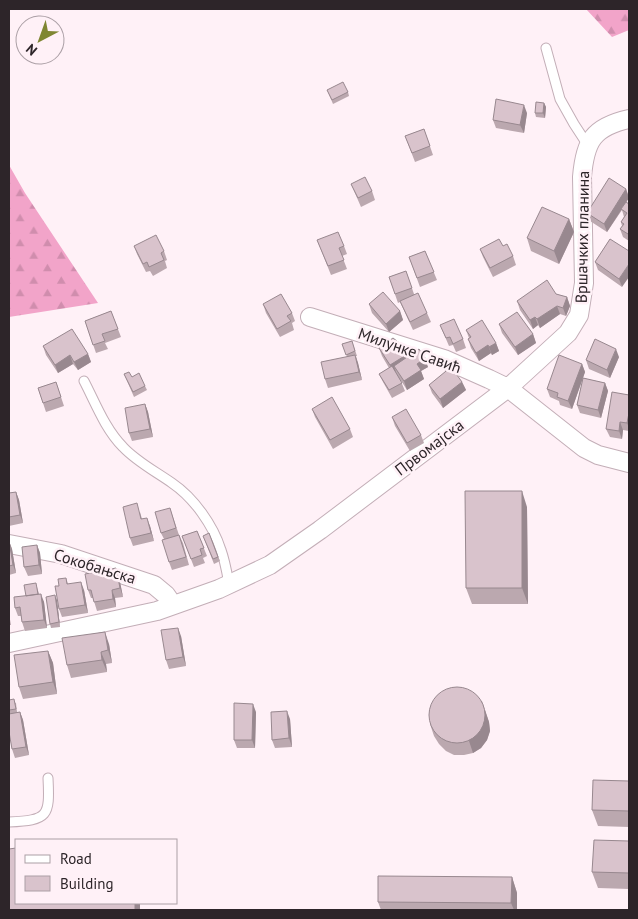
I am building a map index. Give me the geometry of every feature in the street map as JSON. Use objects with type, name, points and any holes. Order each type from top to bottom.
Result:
[{"type":"street","points":[[589,147],[593,137],[600,129],[609,124],[629,119]]},
{"type":"street","name":"Вршачких планина","points":[[508,388],[568,333],[579,315],[584,283],[582,177],[584,160],[589,147]]},
{"type":"street","name":"Милунке Савић","points":[[310,317],[444,359],[508,388]]},
{"type":"street","points":[[508,388],[584,448],[598,455],[629,463]]},
{"type":"street","name":"Првомајска","points":[[9,643],[157,610],[229,584],[270,565],[508,388]]},
{"type":"street","name":"Сокобањска","points":[[9,544],[61,554],[154,585],[166,595],[173,605]]},
{"type":"lane","points":[[546,48],[560,99],[589,147]]},
{"type":"lane","points":[[84,381],[122,447],[151,471],[173,483],[190,497],[210,525],[221,550],[229,584]]},
{"type":"lane","points":[[9,822],[36,820],[46,812],[49,802],[48,778]]},
{"type":"green space","points":[[586,9],[629,9],[629,30],[612,37]]},
{"type":"green space","points":[[9,165],[25,193],[98,303],[9,317]]},
{"type":"building","points":[[343,82],[348,92],[332,100],[327,90]]},
{"type":"building","points":[[496,99],[524,105],[520,125],[493,120]]},
{"type":"building","points":[[536,102],[544,103],[543,113],[535,113]]},
{"type":"building","points":[[424,129],[430,146],[412,153],[405,136]]},
{"type":"building","points":[[365,177],[372,191],[358,198],[351,184]]},
{"type":"building","points":[[609,178],[626,189],[604,224],[587,213]]},
{"type":"building","points":[[626,202],[629,204],[628,234],[620,229],[624,224],[621,222],[627,213],[621,209]]},
{"type":"building","points":[[542,207],[569,219],[554,251],[527,238]]},
{"type":"building","points":[[338,232],[344,246],[339,248],[344,260],[328,266],[317,240]]},
{"type":"building","points":[[156,235],[164,251],[161,253],[164,260],[149,267],[147,262],[143,264],[134,246]]},
{"type":"building","points":[[499,239],[503,246],[507,244],[513,256],[490,268],[480,249]]},
{"type":"building","points":[[610,239],[629,251],[629,264],[619,279],[595,262]]},
{"type":"building","points":[[425,251],[434,272],[417,278],[409,257]]},
{"type":"building","points":[[406,271],[412,288],[395,294],[389,277]]},
{"type":"building","points":[[547,280],[556,294],[567,297],[563,308],[557,306],[537,319],[535,317],[530,320],[517,301]]},
{"type":"building","points":[[383,292],[400,311],[386,324],[369,304]]},
{"type":"building","points":[[418,293],[427,313],[410,322],[400,301]]},
{"type":"building","points":[[281,294],[292,313],[287,316],[291,321],[277,329],[263,304]]},
{"type":"building","points":[[111,311],[118,329],[102,334],[105,341],[93,345],[85,321]]},
{"type":"building","points":[[517,312],[533,334],[515,347],[499,324]]},
{"type":"building","points":[[454,319],[463,339],[453,344],[450,337],[446,338],[440,325]]},
{"type":"building","points":[[482,320],[496,343],[489,347],[488,345],[476,353],[468,339],[471,337],[466,330]]},
{"type":"building","points":[[72,329],[88,354],[74,362],[70,355],[55,365],[43,346]]},
{"type":"building","points":[[393,338],[411,352],[390,365],[379,348]]},
{"type":"building","points":[[595,339],[616,349],[607,370],[586,360]]},
{"type":"building","points":[[352,341],[355,351],[346,355],[342,344]]},
{"type":"building","points":[[419,349],[425,358],[417,364],[421,370],[404,381],[394,366]]},
{"type":"building","points":[[355,355],[359,372],[325,379],[321,362]]},
{"type":"building","points":[[559,355],[582,364],[568,401],[557,397],[558,393],[547,389]]},
{"type":"building","points":[[392,366],[402,383],[389,390],[379,374]]},
{"type":"building","points":[[451,367],[462,382],[440,399],[429,385]]},
{"type":"building","points":[[129,372],[132,377],[139,373],[145,386],[133,392],[124,374]]},
{"type":"building","points":[[583,378],[605,383],[598,410],[577,405]]},
{"type":"building","points":[[56,382],[61,397],[43,403],[38,388]]},
{"type":"building","points":[[612,392],[629,395],[627,423],[620,422],[619,431],[606,429]]},
{"type":"building","points":[[332,397],[350,429],[330,440],[312,409]]},
{"type":"building","points":[[145,404],[150,429],[129,433],[125,408]]},
{"type":"building","points":[[406,409],[421,435],[407,443],[392,417]]},
{"type":"building","points":[[465,491],[522,491],[522,588],[466,588]]},
{"type":"building","points":[[16,492],[20,515],[9,517],[9,493]]},
{"type":"building","points":[[137,503],[141,519],[147,518],[151,533],[130,538],[123,507]]},
{"type":"building","points":[[170,508],[176,528],[161,533],[155,512]]},
{"type":"building","points":[[197,531],[204,548],[200,549],[202,555],[191,559],[182,536]]},
{"type":"building","points":[[209,533],[218,557],[213,559],[203,536]]},
{"type":"building","points":[[179,535],[186,557],[169,562],[162,540]]},
{"type":"building","points":[[9,541],[13,565],[9,566]]},
{"type":"building","points":[[37,545],[39,565],[24,567],[22,547]]},
{"type":"building","points":[[116,568],[120,588],[112,590],[113,599],[94,602],[91,590],[88,590],[85,574]]},
{"type":"building","points":[[66,578],[67,584],[81,582],[85,605],[59,609],[55,586],[59,586],[58,579]]},
{"type":"building","points":[[36,583],[38,594],[26,596],[24,585]]},
{"type":"building","points":[[41,594],[44,620],[22,622],[20,607],[15,608],[14,597]]},
{"type":"building","points":[[55,595],[59,622],[50,624],[46,597]]},
{"type":"building","points":[[178,628],[183,657],[166,660],[161,630]]},
{"type":"building","points":[[105,632],[108,650],[101,652],[102,660],[67,665],[62,638]]},
{"type":"building","points":[[48,651],[53,682],[19,687],[14,655]]},
{"type":"building","points":[[452,687],[462,687],[477,695],[483,704],[485,715],[483,726],[477,735],[462,743],[452,743],[441,738],[434,731],[429,720],[429,710],[434,699],[441,692]]},
{"type":"building","points":[[14,699],[16,709],[9,710],[9,700]]},
{"type":"building","points":[[234,703],[253,704],[252,740],[234,740]]},
{"type":"building","points":[[287,711],[289,738],[272,740],[271,712]]},
{"type":"building","points":[[20,712],[26,747],[12,749],[9,732],[9,714]]},
{"type":"building","points":[[593,780],[629,781],[629,811],[592,810]]},
{"type":"building","points":[[594,840],[629,841],[629,873],[592,872]]},
{"type":"building","points":[[15,848],[15,904],[135,904],[135,910],[9,910],[9,849]]},
{"type":"building","points":[[378,876],[512,877],[511,903],[378,902]]}]
